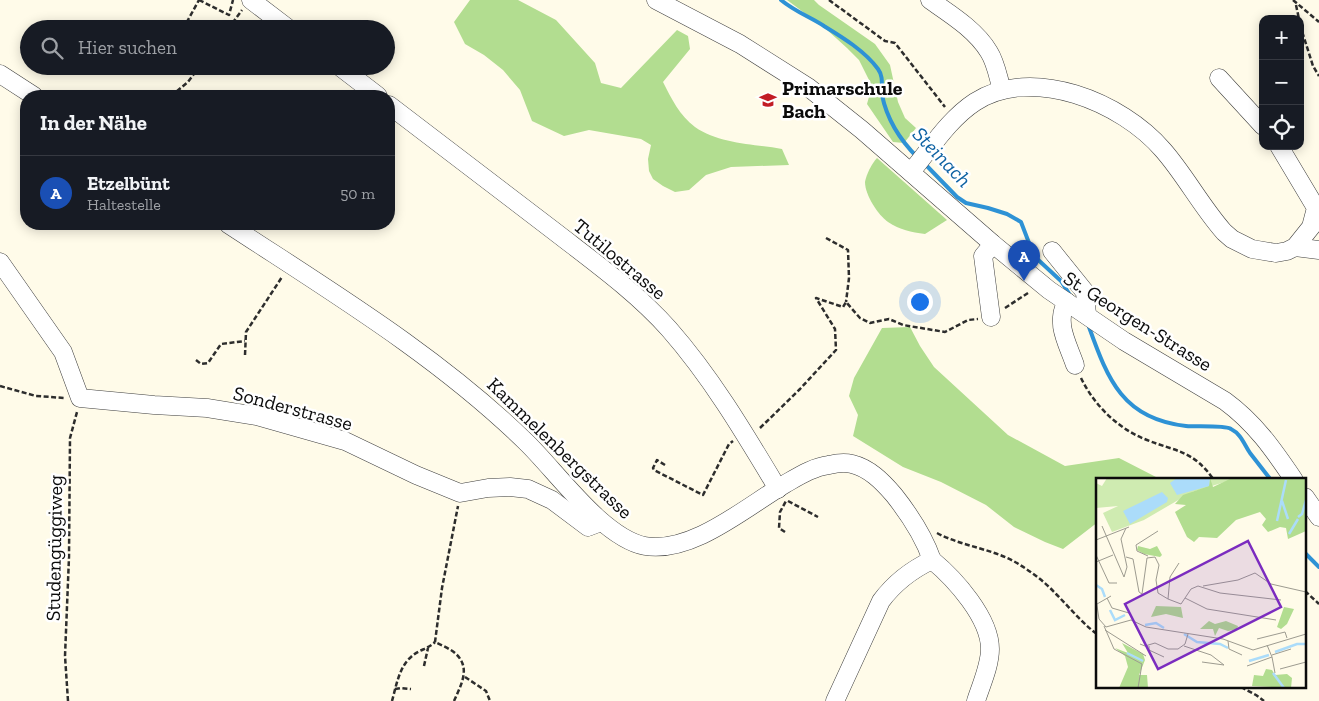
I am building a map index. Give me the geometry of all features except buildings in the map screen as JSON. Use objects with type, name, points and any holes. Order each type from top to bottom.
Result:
[{"type":"street","name":"St. Georgen-Strasse","points":[[656,0],[740,44],[919,162],[993,244],[1041,284],[1124,341],[1218,396],[1239,411],[1262,435],[1293,478]]},
{"type":"street","points":[[930,0],[953,16],[989,52],[996,66],[1002,90]]},
{"type":"street","points":[[248,3],[275,20]]},
{"type":"street","points":[[0,74],[25,90]]},
{"type":"street","points":[[351,75],[370,90]]},
{"type":"street","points":[[1219,78],[1259,122]]},
{"type":"street","points":[[919,162],[955,119],[976,101],[1002,90],[1029,86],[1076,95],[1116,112],[1148,135],[1162,149],[1216,223],[1232,239],[1262,252],[1276,253],[1288,251],[1295,247],[1311,227],[1316,208],[1281,150]]},
{"type":"street","name":"Tutilostrasse","points":[[395,110],[601,267],[640,300],[669,329],[705,375],[748,438],[781,492]]},
{"type":"street","name":"Kammelenbergstrasse","points":[[237,230],[390,332],[461,384],[526,442],[601,522],[620,537],[645,546],[667,547],[692,541],[781,492],[800,475],[822,466],[843,462],[852,464],[879,478],[898,501],[926,546],[932,560]]},
{"type":"street","points":[[991,316],[983,256],[993,244]]},
{"type":"street","points":[[1295,247],[1319,250]]},
{"type":"street","points":[[1052,252],[1085,292],[1088,315]]},
{"type":"street","points":[[0,262],[63,352],[80,398]]},
{"type":"street","points":[[1068,302],[1062,310],[1061,319],[1075,364]]},
{"type":"street","name":"Sonderstrasse","points":[[80,398],[207,408],[257,416],[345,441],[416,476],[460,493],[503,487],[528,489],[552,500],[588,527],[601,522]]},
{"type":"street","points":[[1306,498],[1319,517]]},
{"type":"street","points":[[835,701],[881,601],[892,586],[908,573],[932,560],[944,569],[981,615],[986,626],[990,649],[976,701]]},
{"type":"path","points":[[188,20],[199,0],[229,15],[233,0]]},
{"type":"path","points":[[829,0],[885,41],[895,43],[955,119]]},
{"type":"path","points":[[1293,0],[1319,22]]},
{"type":"path","points":[[235,20],[248,3]]},
{"type":"path","points":[[1296,3],[1298,15]]},
{"type":"path","points":[[1304,38],[1313,66],[1319,76]]},
{"type":"path","points":[[178,90],[193,75]]},
{"type":"path","points":[[755,433],[836,350],[835,329],[816,298],[843,307],[846,302],[849,278],[848,250],[826,238]]},
{"type":"path","points":[[245,355],[246,332],[278,283]]},
{"type":"path","points":[[846,302],[860,318],[870,322],[889,319],[945,332],[968,320],[991,316],[1034,289]]},
{"type":"path","points":[[196,360],[201,364],[208,363],[221,344],[245,341]]},
{"type":"path","points":[[1075,364],[1088,391],[1112,419],[1145,440],[1190,455],[1206,468],[1213,478]]},
{"type":"path","points":[[0,386],[36,396],[80,398]]},
{"type":"path","name":"Studengüggiweg","points":[[68,701],[65,656],[69,557],[70,438],[80,398]]},
{"type":"path","points":[[666,465],[657,460],[653,468],[704,495],[729,444],[736,439]]},
{"type":"path","points":[[781,492],[787,500],[818,517]]},
{"type":"path","points":[[392,701],[403,667],[410,657],[428,648],[435,642],[442,588],[460,493]]},
{"type":"path","points":[[783,508],[780,512],[779,528],[785,532]]},
{"type":"path","points":[[933,531],[951,541],[1018,564],[1046,584],[1079,619],[1096,633]]},
{"type":"path","points":[[1306,592],[1319,604]]},
{"type":"path","points":[[435,642],[456,654],[465,668],[464,677],[454,701]]},
{"type":"path","points":[[424,666],[428,648]]},
{"type":"path","points":[[464,677],[486,691],[490,701]]},
{"type":"path","points":[[1244,688],[1264,701]]},
{"type":"path","points":[[395,689],[411,689]]},
{"type":"green space","points":[[470,0],[518,0],[556,20],[595,63],[601,83],[621,88],[677,30],[688,36],[690,49],[663,82],[680,112],[695,127],[715,137],[737,143],[782,149],[789,165],[731,167],[706,175],[689,190],[675,192],[653,179],[649,171],[648,159],[651,145],[641,139],[589,130],[564,136],[532,121],[520,90],[503,70],[484,55],[465,44],[454,22]]},
{"type":"green space","points":[[787,0],[814,0],[875,44],[890,65],[898,102],[905,118],[916,128],[904,143],[893,142],[867,104],[872,86],[859,60],[826,29]]},
{"type":"green space","points":[[877,158],[947,220],[925,234],[901,229],[884,219],[876,210],[867,193],[865,182],[871,166]]},
{"type":"green space","points":[[910,327],[934,367],[1008,435],[1065,466],[1119,458],[1156,478],[1096,478],[1096,524],[1063,549],[1014,527],[986,505],[941,482],[903,467],[853,436],[858,415],[849,396],[854,378],[882,328]]},
{"type":"waterway","name":"Steinach","points":[[781,0],[846,40],[873,62],[881,75],[882,95],[887,113],[900,137],[918,158]]},
{"type":"waterway","name":"Steinach","points":[[925,164],[957,197],[966,203],[1007,214],[1021,222],[1034,256],[1061,281],[1070,295]]},
{"type":"waterway","name":"Steinach","points":[[1089,327],[1111,380],[1133,406],[1147,415],[1165,422],[1186,426],[1231,429],[1240,436],[1250,453],[1269,478]]},
{"type":"waterway","name":"Steinach","points":[[1306,554],[1319,567]]},
{"type":"place","name":"Primarschule Bach","points":[[768,100]]},
{"type":"place","name":"Etzelbünt","points":[[1024,281]]}]
